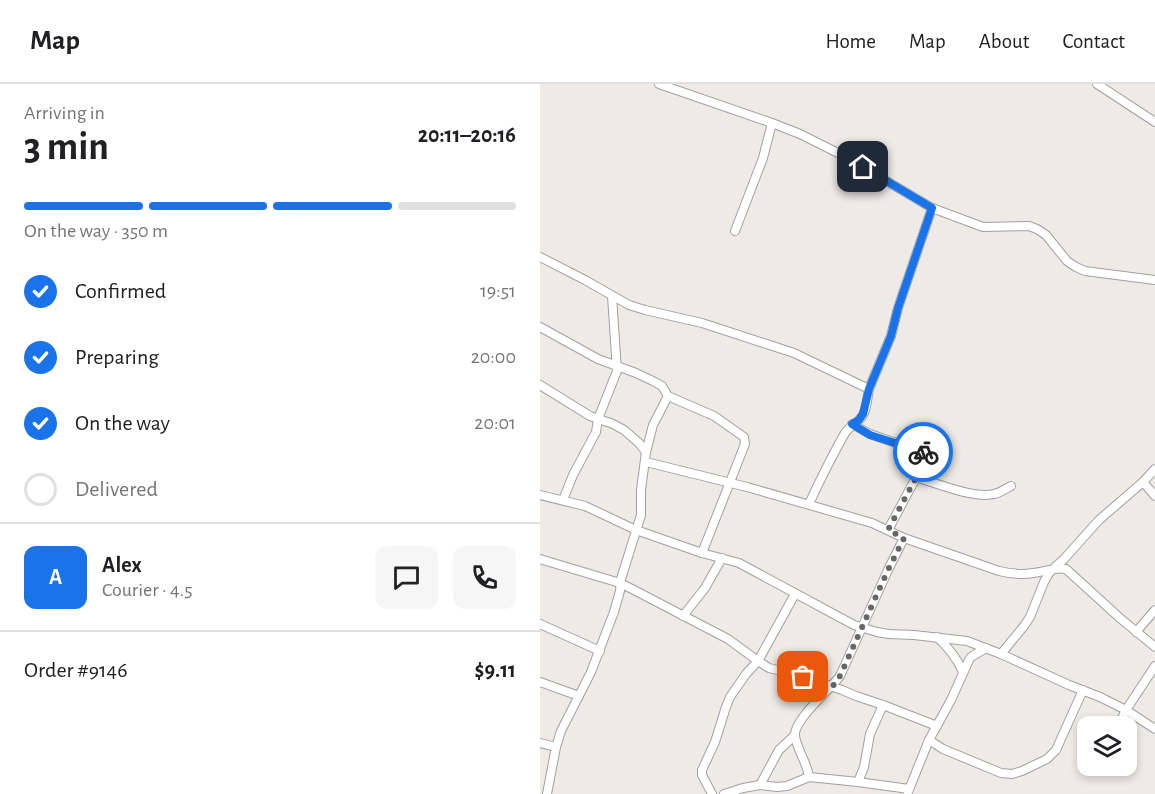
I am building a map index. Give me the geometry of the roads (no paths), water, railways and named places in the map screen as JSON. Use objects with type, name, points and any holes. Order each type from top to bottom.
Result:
[{"type":"street","points":[[659,84],[772,123],[842,154],[932,208],[983,227],[1029,226],[1037,229],[1046,235],[1067,261],[1076,267],[1094,273],[1155,280]]},
{"type":"street","points":[[1097,84],[1155,122]]},
{"type":"street","points":[[735,231],[763,158],[772,123]]},
{"type":"street","points":[[809,504],[848,429],[863,414],[869,389],[891,336],[898,308],[932,208]]},
{"type":"street","points":[[540,257],[637,308],[702,323],[794,353],[869,389]]},
{"type":"street","points":[[563,500],[573,475],[596,432],[598,419],[617,367],[612,296]]},
{"type":"street","points":[[540,327],[598,360],[653,381],[662,386],[668,396],[714,416],[744,437],[745,444],[702,553]]},
{"type":"street","points":[[540,385],[598,419],[624,430],[646,452]]},
{"type":"street","points":[[547,794],[561,731],[600,651],[618,599],[620,584],[640,515],[646,452],[654,425],[668,396]]},
{"type":"street","points":[[852,424],[870,435],[926,454],[926,459],[888,530]]},
{"type":"street","points":[[646,462],[809,504],[872,523],[904,538],[953,556],[1009,573],[1027,574],[1063,568],[1155,647]]},
{"type":"street","points":[[1001,654],[1030,617],[1046,577],[1099,520],[1155,469]]},
{"type":"street","points":[[916,477],[983,495],[993,494],[1011,486]]},
{"type":"street","points":[[1143,482],[1155,496]]},
{"type":"street","points":[[540,495],[585,506],[636,530],[702,553],[739,562],[862,628],[890,634],[967,640],[1126,710],[1155,729]]},
{"type":"street","points":[[809,777],[795,735],[796,728],[833,686],[845,667],[904,538]]},
{"type":"street","points":[[683,616],[705,588],[722,558]]},
{"type":"street","points":[[540,559],[620,584],[728,639],[774,670],[833,686],[937,726]]},
{"type":"street","points":[[712,794],[702,775],[702,770],[712,751],[730,697],[758,661],[795,594]]},
{"type":"street","points":[[1136,632],[1155,610]]},
{"type":"street","points":[[540,624],[600,651]]},
{"type":"street","points":[[937,637],[958,659],[963,672]]},
{"type":"street","points":[[724,794],[760,785],[787,786],[809,777],[858,782],[908,791],[929,740],[971,657],[986,648]]},
{"type":"street","points":[[1123,716],[1155,666]]},
{"type":"street","points":[[540,682],[579,696]]},
{"type":"street","points":[[929,740],[943,749],[1001,773],[1012,774],[1022,771],[1047,759],[1056,750],[1083,690]]},
{"type":"street","points":[[858,782],[864,767],[870,734],[883,705]]},
{"type":"street","points":[[760,785],[779,750],[795,735]]},
{"type":"street","points":[[540,743],[556,747]]}]
